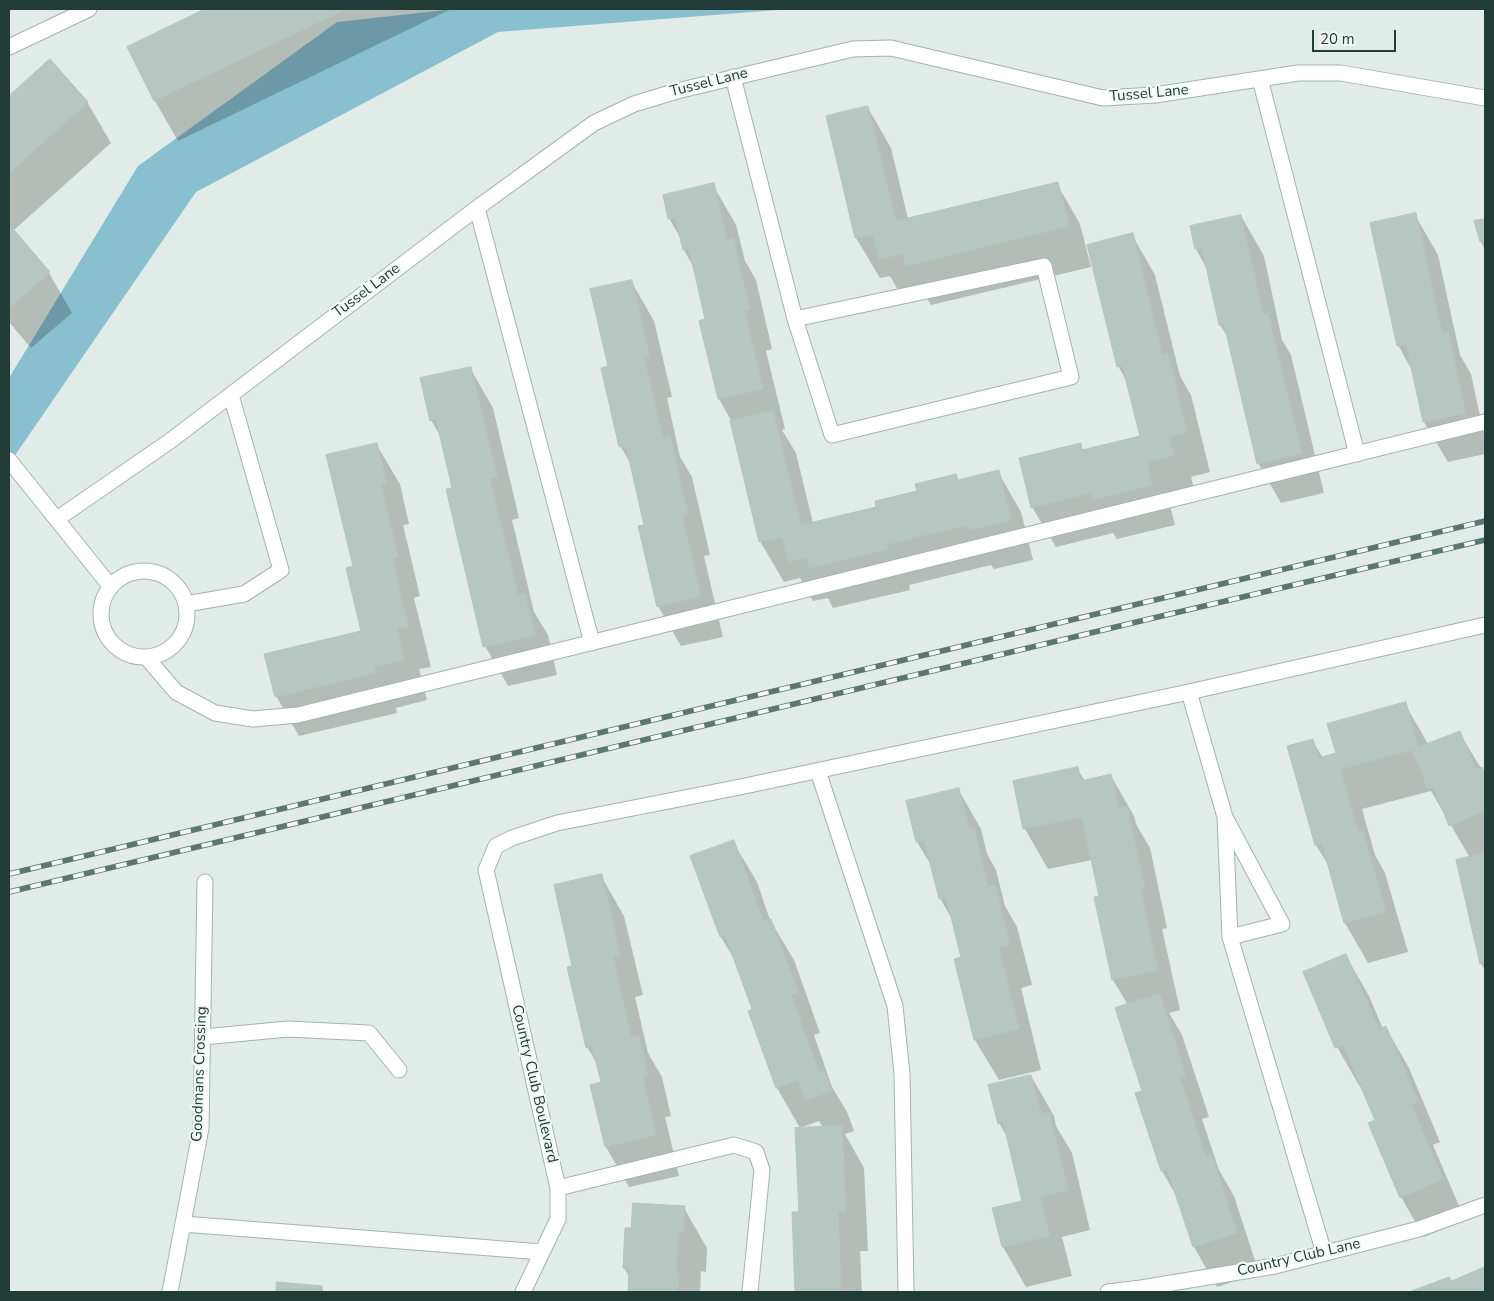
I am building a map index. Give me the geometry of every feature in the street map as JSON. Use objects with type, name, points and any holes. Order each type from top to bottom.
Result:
[{"type":"street","points":[[9,47],[89,9]]},
{"type":"street","name":"Tussel Lane","points":[[57,519],[170,441],[477,208],[594,123],[634,104],[733,77],[853,49],[891,48],[1103,98],[1155,96],[1298,73],[1340,73],[1485,98]]},
{"type":"street","points":[[733,77],[796,319],[832,435],[1071,377],[1044,266],[796,319]]},
{"type":"street","points":[[1260,79],[1357,454]]},
{"type":"street","points":[[477,208],[592,643]]},
{"type":"street","points":[[186,604],[244,594],[281,570],[232,395]]},
{"type":"street","points":[[147,658],[176,692],[215,713],[253,719],[298,715],[1485,422]]},
{"type":"street","points":[[13,464],[111,586]]},
{"type":"street","points":[[146,571],[170,580],[180,591],[186,604],[187,619],[183,633],[174,645],[162,654],[147,658],[132,656],[119,649],[108,638],[102,625],[101,610],[104,598],[111,586],[120,578],[132,573],[146,571]]},
{"type":"street","points":[[906,1292],[902,1074],[895,1006],[818,771],[1189,692],[1485,625]]},
{"type":"street","points":[[1189,692],[1225,817],[1282,924],[1230,937]]},
{"type":"street","name":"Country Club Boulevard","points":[[523,1292],[558,1219],[558,1188],[486,870],[496,846],[512,838],[557,823],[818,771]]},
{"type":"street","points":[[1225,817],[1230,937],[1324,1254]]},
{"type":"street","name":"Goodmans Crossing","points":[[170,1292],[201,1128],[205,882]]},
{"type":"street","points":[[203,1037],[288,1029],[369,1033],[399,1070]]},
{"type":"street","points":[[558,1188],[734,1145],[756,1152],[762,1170],[750,1292]]},
{"type":"street","name":"Country Club Lane","points":[[1108,1292],[1275,1266],[1419,1229],[1485,1205]]},
{"type":"street","points":[[183,1224],[542,1252]]},
{"type":"water","points":[[454,9],[790,9],[498,32],[196,192],[9,464],[9,378],[138,166],[337,22]]},
{"type":"building","points":[[205,9],[346,9],[154,101],[127,47]]},
{"type":"building","points":[[50,59],[88,102],[9,173],[9,96]]},
{"type":"building","points":[[868,106],[896,221],[1058,182],[1069,226],[906,266],[903,254],[879,259],[873,234],[855,238],[826,116]]},
{"type":"building","points":[[714,183],[727,240],[733,238],[750,309],[744,310],[763,389],[718,399],[699,321],[705,319],[689,249],[683,250],[675,217],[668,219],[663,195]]},
{"type":"building","points":[[1416,213],[1442,333],[1448,332],[1466,413],[1423,422],[1406,344],[1397,346],[1370,223]]},
{"type":"building","points":[[1241,215],[1263,315],[1268,314],[1302,453],[1257,464],[1224,324],[1219,325],[1202,248],[1195,249],[1190,226]]},
{"type":"building","points":[[1485,219],[1485,241],[1480,242],[1474,221]]},
{"type":"building","points":[[9,224],[50,272],[9,308]]},
{"type":"building","points":[[1133,233],[1162,355],[1168,353],[1187,432],[1169,437],[1174,455],[1147,462],[1152,485],[1092,500],[1091,493],[1031,508],[1019,458],[1081,443],[1082,450],[1140,436],[1122,365],[1117,367],[1087,245]]},
{"type":"building","points":[[632,280],[650,357],[644,358],[663,437],[670,436],[688,515],[682,516],[701,596],[657,607],[638,526],[644,525],[626,446],[619,447],[601,368],[608,366],[590,289]]},
{"type":"building","points":[[471,367],[497,477],[490,479],[518,595],[525,594],[535,635],[483,647],[446,489],[452,488],[436,419],[430,421],[420,378]]},
{"type":"building","points":[[773,411],[801,525],[876,507],[875,501],[917,491],[915,484],[956,474],[958,480],[999,470],[1011,520],[969,530],[968,525],[887,544],[888,549],[809,568],[807,557],[789,562],[782,537],[759,542],[730,421]]},
{"type":"building","points":[[377,443],[387,484],[381,485],[398,556],[392,558],[408,626],[397,629],[404,660],[373,667],[375,673],[275,697],[264,654],[361,631],[346,568],[353,566],[326,455]]},
{"type":"building","points":[[1406,702],[1418,747],[1460,731],[1476,770],[1482,767],[1485,774],[1485,811],[1449,826],[1434,787],[1428,789],[1412,750],[1340,769],[1358,832],[1363,831],[1386,912],[1344,923],[1322,844],[1315,845],[1287,746],[1313,739],[1318,758],[1336,753],[1327,724]]},
{"type":"building","points":[[1078,767],[1081,781],[1111,774],[1119,808],[1127,806],[1145,888],[1140,889],[1158,970],[1112,980],[1094,897],[1099,896],[1082,817],[1023,829],[1013,781]]},
{"type":"building","points":[[959,788],[969,829],[974,828],[988,887],[995,885],[1010,945],[999,948],[1019,1029],[974,1040],[954,959],[961,957],[946,897],[939,899],[924,840],[916,842],[906,801]]},
{"type":"building","points":[[734,840],[763,921],[771,919],[798,992],[791,995],[819,1072],[824,1070],[831,1091],[806,1100],[798,1080],[776,1088],[748,1011],[752,1009],[725,935],[720,937],[690,856]]},
{"type":"building","points":[[1484,853],[1485,962],[1480,964],[1456,860]]},
{"type":"building","points":[[602,874],[620,955],[613,957],[631,1037],[639,1035],[648,1075],[643,1077],[656,1135],[605,1147],[590,1085],[601,1082],[592,1046],[586,1048],[567,967],[572,966],[554,885]]},
{"type":"building","points":[[1346,954],[1379,1029],[1386,1026],[1418,1101],[1411,1104],[1443,1179],[1400,1198],[1368,1123],[1375,1120],[1343,1045],[1335,1048],[1303,972]]},
{"type":"building","points":[[1160,994],[1186,1077],[1180,1078],[1206,1157],[1212,1155],[1237,1233],[1193,1247],[1167,1169],[1161,1171],[1135,1093],[1142,1091],[1115,1008]]},
{"type":"building","points":[[1031,1075],[1041,1114],[1049,1112],[1068,1190],[1040,1197],[1050,1236],[1002,1247],[992,1208],[1022,1201],[1003,1122],[998,1124],[988,1085]]},
{"type":"building","points":[[842,1126],[846,1211],[838,1211],[841,1292],[795,1292],[792,1212],[799,1212],[795,1128]]},
{"type":"building","points":[[633,1203],[685,1206],[683,1232],[679,1232],[676,1272],[679,1272],[678,1292],[628,1292],[629,1269],[623,1268],[625,1228],[631,1228]]},
{"type":"building","points":[[1485,1267],[1485,1292],[1409,1292],[1449,1277],[1451,1281]]},
{"type":"building","points":[[277,1282],[322,1286],[322,1292],[276,1292]]},
{"type":"railway","points":[[9,874],[1485,521]]},
{"type":"railway","points":[[9,892],[1485,540]]}]
